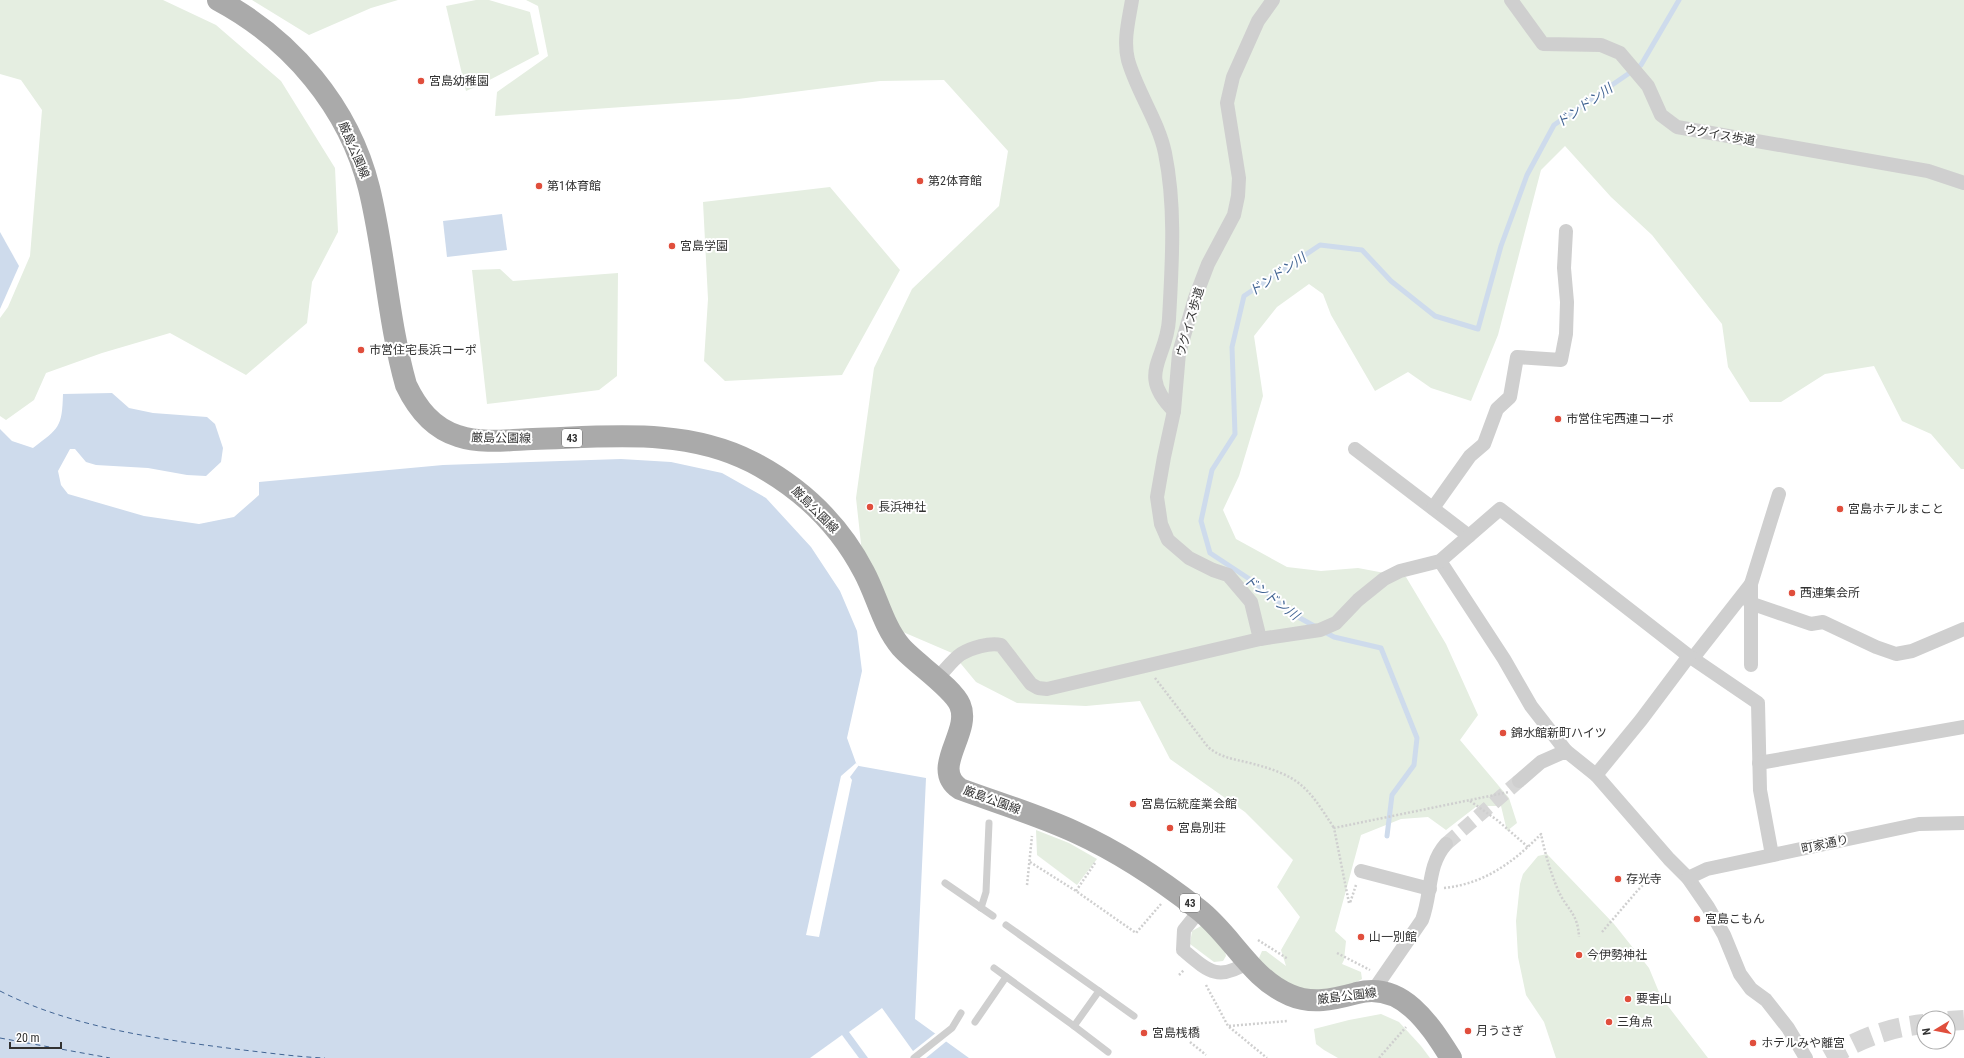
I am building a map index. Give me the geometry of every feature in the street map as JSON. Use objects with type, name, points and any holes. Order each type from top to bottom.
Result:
[{"type":"main road","name":"厳島公園線","points":[[218,0],[251,20],[288,50],[323,90],[350,137],[361,162],[370,194],[406,385],[421,411],[431,421],[444,430],[472,440],[656,436],[703,444],[747,460],[775,475],[806,498],[839,532],[864,572],[893,636],[909,656],[954,695],[960,704],[963,714],[962,724],[948,765],[948,774],[952,783],[960,789],[1070,830],[1104,847],[1200,910],[1232,941],[1248,962],[1267,982],[1278,990],[1304,1000],[1330,1001],[1378,984],[1388,993],[1402,999],[1428,1025],[1452,1058]]},
{"type":"street","points":[[1132,0],[1126,38],[1128,60],[1165,151],[1170,185],[1172,224],[1169,321],[1167,337],[1161,352],[1155,379],[1158,392],[1174,410]]},
{"type":"street","name":"ウグイス歩道","points":[[1260,639],[1252,602],[1228,575],[1207,567],[1168,540],[1160,524],[1157,498],[1174,410],[1179,353],[1194,298],[1208,264],[1234,215],[1238,196],[1239,178],[1227,103],[1233,77],[1258,21],[1273,0]]},
{"type":"street","name":"ウグイス歩道","points":[[1511,0],[1543,44],[1601,45],[1620,53],[1648,86],[1661,115],[1678,127],[1928,171],[1964,183]]},
{"type":"street","points":[[1433,508],[1470,456],[1484,444],[1497,409],[1510,397],[1517,357],[1561,360],[1566,334],[1567,302],[1564,268],[1566,231]]},
{"type":"street","points":[[1355,449],[1469,536]]},
{"type":"street","points":[[1751,665],[1751,584],[1779,494]]},
{"type":"street","points":[[936,679],[961,655],[979,647],[997,644],[1002,646],[1031,684],[1038,688],[1046,689],[1260,639],[1320,630],[1336,623],[1358,600],[1384,579],[1400,571],[1440,561],[1500,509],[1691,657],[1758,702],[1760,790],[1772,855]]},
{"type":"street","points":[[1440,561],[1504,659],[1531,706],[1566,751],[1596,775],[1669,859],[1688,878],[1721,929],[1740,974],[1751,989],[1766,1000],[1788,1028],[1806,1058]]},
{"type":"street","points":[[1596,775],[1751,584]]},
{"type":"street","points":[[1750,603],[1811,624],[1823,622],[1876,647],[1896,654],[1912,651],[1964,628]]},
{"type":"street","points":[[1759,763],[1964,727]]},
{"type":"street","points":[[1519,781],[1541,762],[1566,751]]},
{"type":"street","name":"町家通り","points":[[1688,878],[1707,869],[1919,824],[1964,823]]},
{"type":"street","points":[[1378,984],[1422,920],[1430,889],[1434,861],[1446,844]]},
{"type":"street","points":[[1361,871],[1430,889]]},
{"type":"street","points":[[1200,910],[1184,930],[1183,950],[1206,969],[1220,973],[1236,970],[1248,962]]},
{"type":"lane","points":[[982,908],[986,892],[989,823]]},
{"type":"lane","points":[[945,884],[993,916]]},
{"type":"lane","points":[[1006,925],[1134,1016]]},
{"type":"lane","points":[[994,968],[1108,1052]]},
{"type":"lane","points":[[975,1022],[1006,977]]},
{"type":"lane","points":[[1074,1026],[1099,991]]},
{"type":"lane","points":[[915,1057],[952,1028],[962,1013]]},
{"type":"path","points":[[1144,665],[1177,705],[1208,747],[1218,755],[1288,775],[1305,787],[1318,802],[1334,828],[1337,838]]},
{"type":"path","points":[[1334,828],[1469,801],[1497,820],[1528,847]]},
{"type":"path","points":[[1027,885],[1033,829]]},
{"type":"path","points":[[1430,889],[1458,886],[1504,867],[1541,834],[1547,864],[1561,896],[1576,918],[1579,937]]},
{"type":"path","points":[[1076,891],[1098,858]]},
{"type":"path","points":[[1602,932],[1638,890],[1669,859]]},
{"type":"path","points":[[1030,862],[1076,891],[1136,933],[1162,903]]},
{"type":"path","points":[[1258,940],[1288,959]]},
{"type":"path","points":[[1337,953],[1378,984]]},
{"type":"path","points":[[1179,975],[1184,970]]},
{"type":"path","points":[[1204,982],[1228,1026],[1267,1058]]},
{"type":"path","points":[[1228,1026],[1288,1020]]},
{"type":"path","points":[[1379,1058],[1408,1023]]},
{"type":"path","points":[[1190,1042],[1206,1055]]},
{"type":"shaded area","points":[[0,0],[163,0],[216,25],[281,81],[335,168],[338,232],[312,282],[307,323],[246,375],[170,333],[102,353],[46,373],[34,400],[6,420],[0,416],[0,318],[8,307],[30,256],[42,110],[21,80],[0,74]]},
{"type":"shaded area","points":[[252,0],[398,0],[371,8],[309,35]]},
{"type":"shaded area","points":[[476,0],[489,0],[530,12],[539,54],[466,91],[446,6]]},
{"type":"shaded area","points":[[526,0],[1964,0],[1964,469],[1961,469],[1931,434],[1902,421],[1874,366],[1825,374],[1781,402],[1750,402],[1728,367],[1722,324],[1652,235],[1611,197],[1565,146],[1541,170],[1498,335],[1471,401],[1431,388],[1408,372],[1375,391],[1331,315],[1323,294],[1309,284],[1277,307],[1254,336],[1263,396],[1239,476],[1223,510],[1236,539],[1287,567],[1321,571],[1358,568],[1406,577],[1446,644],[1478,715],[1460,740],[1509,798],[1517,823],[1507,831],[1501,806],[1477,806],[1446,830],[1428,817],[1401,819],[1361,835],[1335,931],[1346,941],[1344,960],[1342,964],[1361,972],[1362,979],[1348,987],[1314,992],[1295,987],[1263,965],[1259,958],[1262,951],[1266,951],[1286,966],[1281,950],[1300,917],[1277,887],[1293,860],[1245,812],[1170,759],[1140,701],[1086,706],[1017,703],[976,682],[952,653],[896,629],[863,562],[856,498],[874,368],[912,289],[999,206],[1008,151],[944,80],[880,81],[738,99],[495,116],[497,92],[548,56],[538,6]]},
{"type":"shaded area","points":[[830,187],[900,270],[842,375],[725,381],[704,361],[708,299],[703,202]]},
{"type":"shaded area","points":[[500,269],[513,281],[618,273],[617,376],[599,390],[487,404],[472,270]]},
{"type":"shaded area","points":[[1036,830],[1069,843],[1097,859],[1077,885],[1037,855]]},
{"type":"shaded area","points":[[1547,854],[1614,924],[1649,968],[1661,997],[1708,1058],[1556,1058],[1544,1022],[1526,995],[1518,957],[1516,921],[1520,884],[1523,874],[1538,856]]},
{"type":"shaded area","points":[[1201,926],[1205,927],[1225,951],[1226,956],[1223,961],[1214,962],[1190,944],[1192,931]]},
{"type":"shaded area","points":[[1381,1014],[1399,1022],[1430,1058],[1338,1058],[1316,1044],[1314,1029]]},
{"type":"water","points":[[502,214],[507,250],[447,257],[443,221]]},
{"type":"water","points":[[0,232],[19,266],[0,309]]},
{"type":"water","points":[[112,393],[129,408],[153,413],[207,417],[215,424],[223,448],[221,462],[206,476],[187,475],[148,468],[96,465],[86,462],[75,449],[70,449],[58,471],[61,485],[68,494],[144,516],[199,524],[234,517],[259,495],[259,482],[443,465],[621,459],[671,462],[722,473],[766,498],[811,547],[840,591],[857,631],[862,671],[847,738],[856,763],[859,766],[926,778],[915,1019],[969,1058],[0,1058],[0,429],[12,441],[33,448],[54,431],[60,421],[62,414],[63,394]]},
{"type":"pier","points":[[856,763],[859,765],[850,777],[852,780],[819,937],[806,935],[841,776]]},
{"type":"pier","points":[[882,1008],[913,1051],[937,1032],[948,1040],[926,1058],[868,1058],[849,1032]]},
{"type":"pier","points":[[842,1035],[859,1058],[810,1058]]},
{"type":"waterway","name":"ドンドン川","points":[[1316,627],[1291,613],[1254,582],[1210,553],[1201,521],[1212,470],[1235,434],[1232,347],[1244,296],[1320,245],[1362,250],[1391,281],[1435,316],[1478,329],[1501,246],[1527,175],[1554,125],[1641,65],[1679,0]]},
{"type":"waterway","name":"ドンドン川","points":[[1323,631],[1334,637],[1381,648],[1417,738],[1414,765],[1392,795],[1387,836]]},
{"type":"ferry route","points":[[0,991],[28,1004],[57,1014],[119,1031],[182,1042],[284,1055],[325,1058]]},
{"type":"ferry route","points":[[0,1038],[110,1058]]},
{"type":"tunnel","points":[[1446,844],[1519,781]]},
{"type":"tunnel","points":[[1956,1020],[1964,1020]]},
{"type":"tunnel","points":[[1827,1058],[1873,1035],[1897,1028],[1916,1025]]},
{"type":"place","name":"宮島幼稚園","points":[[421,81]]},
{"type":"place","name":"第2体育館","points":[[920,181]]},
{"type":"place","name":"第1体育館","points":[[539,186]]},
{"type":"place","name":"宮島学園","points":[[672,246]]},
{"type":"place","name":"市営住宅長浜コーポ","points":[[361,350]]},
{"type":"place","name":"市営住宅西連コーポ","points":[[1558,419]]},
{"type":"place","name":"長浜神社","points":[[870,507]]},
{"type":"place","name":"宮島ホテルまこと","points":[[1840,509]]},
{"type":"place","name":"西連集会所","points":[[1792,593]]},
{"type":"place","name":"錦水館新町ハイツ","points":[[1503,733]]},
{"type":"place","name":"宮島伝統産業会館","points":[[1133,804]]},
{"type":"place","name":"宮島別荘","points":[[1170,828]]},
{"type":"place","name":"存光寺","points":[[1618,879]]},
{"type":"place","name":"宮島こもん","points":[[1697,919]]},
{"type":"place","name":"山一別館","points":[[1361,937]]},
{"type":"place","name":"今伊勢神社","points":[[1579,955]]},
{"type":"place","name":"要害山","points":[[1628,999]]},
{"type":"place","name":"三角点","points":[[1609,1022]]},
{"type":"place","name":"月うさぎ","points":[[1468,1031]]},
{"type":"place","name":"宮島桟橋","points":[[1144,1033]]},
{"type":"place","name":"ホテルみや離宮","points":[[1753,1043]]}]
